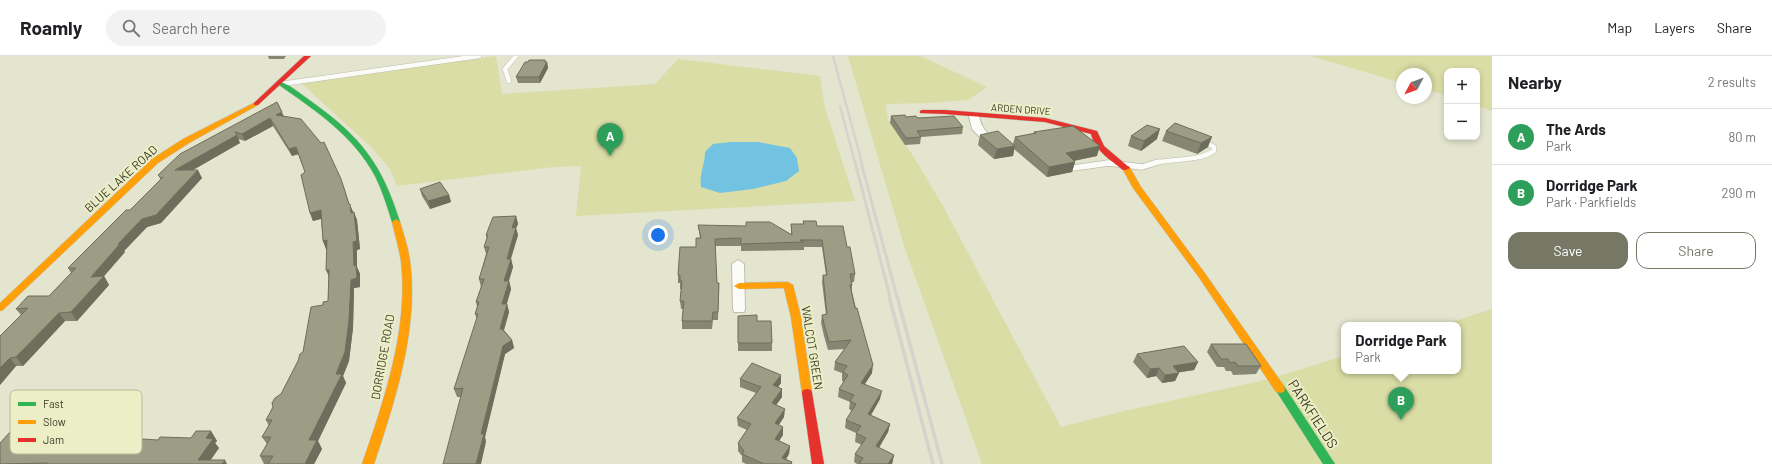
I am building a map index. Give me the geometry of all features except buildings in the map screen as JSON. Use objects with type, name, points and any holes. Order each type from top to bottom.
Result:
[{"type":"street","name":"BLUE LAKE ROAD","points":[[0,308],[155,161],[186,141],[260,102],[281,84],[308,56]]},
{"type":"street","name":"DORRIDGE ROAD","points":[[281,84],[308,102],[340,128],[366,155],[383,182],[395,217],[406,265],[403,329],[382,429],[368,464]]},
{"type":"street","name":"ARDEN DRIVE","points":[[922,112],[945,112],[974,116],[1045,120],[1094,133],[1095,140],[1124,166]]},
{"type":"street","points":[[974,116],[977,129],[988,140]]},
{"type":"street","name":"PARKFIELDS","points":[[1124,166],[1274,380],[1329,464]]},
{"type":"street","points":[[738,264],[740,309]]},
{"type":"street","name":"WALCOT GREEN","points":[[739,286],[788,285],[796,317],[818,464]]},
{"type":"lane","points":[[281,84],[478,56]]},
{"type":"lane","points":[[509,81],[505,69],[516,56]]},
{"type":"lane","points":[[1073,168],[1109,163],[1142,167],[1166,160],[1204,157],[1214,151],[1214,147],[1211,144],[1197,138]]},
{"type":"green space","points":[[496,56],[502,94],[655,84],[678,59],[820,76],[825,108],[855,201],[576,216],[581,166],[554,167],[397,186],[390,169],[370,146],[300,82]]},
{"type":"green space","points":[[848,56],[920,56],[987,87],[968,100],[886,104],[888,120],[912,154],[943,206],[1061,427],[1120,412],[1269,379],[1341,357],[1341,374],[1461,374],[1461,322],[1451,322],[1492,309],[1492,464],[982,464],[904,246]]},
{"type":"green space","points":[[1311,56],[1492,56],[1492,111],[1480,107],[1480,68],[1444,68],[1444,95],[1432,91],[1432,68],[1396,68],[1396,81]]},
{"type":"water","points":[[758,142],[790,148],[797,158],[799,171],[786,181],[753,189],[720,193],[701,187],[705,152],[713,144]]},
{"type":"railway","points":[[833,56],[862,163]]},
{"type":"railway","points":[[840,106],[855,163]]},
{"type":"railway","points":[[855,162],[890,297]]},
{"type":"railway","points":[[861,162],[897,297]]},
{"type":"railway","points":[[889,296],[933,464]]},
{"type":"railway","points":[[897,296],[942,464]]},
{"type":"traffic: fast","points":[[281,84],[321,112],[354,141],[367,157],[379,176],[396,222]]},
{"type":"traffic: fast","points":[[1280,389],[1329,464]]},
{"type":"traffic: slow","points":[[0,308],[155,161],[186,141],[256,104]]},
{"type":"traffic: slow","points":[[1126,168],[1137,188],[1201,274],[1280,389]]},
{"type":"traffic: slow","points":[[368,464],[391,392],[402,342],[407,291],[406,266],[396,222]]},
{"type":"traffic: slow","points":[[739,286],[788,285],[796,317],[807,393]]},
{"type":"traffic: jam","points":[[256,104],[308,56]]},
{"type":"traffic: jam","points":[[922,112],[945,112],[1045,120],[1094,133],[1095,138],[1102,148],[1126,168]]},
{"type":"traffic: jam","points":[[807,393],[818,464]]},
{"type":"place","name":"The Ards","points":[[610,156]]},
{"type":"place","name":"Dorridge Park","points":[[1401,420]]}]
